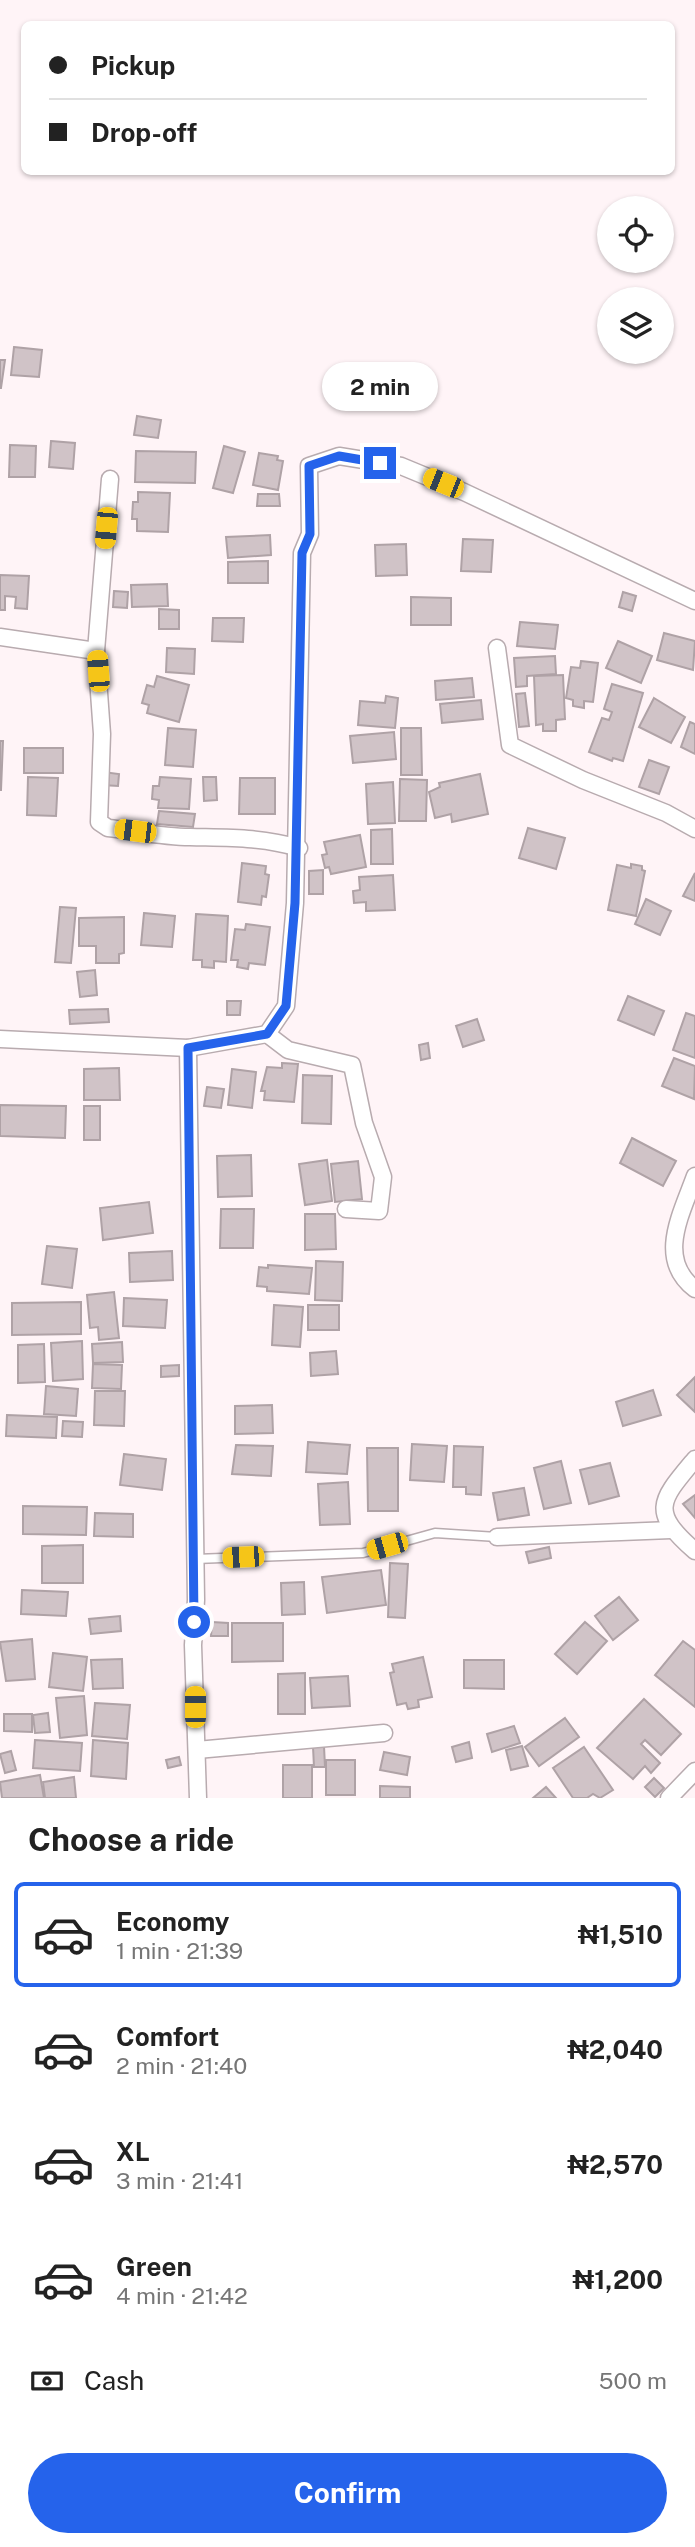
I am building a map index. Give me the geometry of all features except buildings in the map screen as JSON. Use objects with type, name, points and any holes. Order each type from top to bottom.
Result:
[{"type":"street","points":[[0,1039],[188,1048],[267,1034],[286,1006],[299,848],[302,553],[310,534],[309,466],[339,456],[401,466],[464,492],[695,601]]},
{"type":"street","points":[[110,479],[96,650],[102,734],[99,822],[108,828],[189,837],[265,838],[299,848]]},
{"type":"street","points":[[0,637],[96,650]]},
{"type":"street","points":[[496,648],[510,745],[583,780],[666,813],[695,829]]},
{"type":"street","points":[[267,1034],[288,1051],[352,1065],[364,1123],[383,1177],[379,1211],[346,1209]]},
{"type":"street","points":[[188,1048],[195,1559],[193,1645],[198,1798]]},
{"type":"street","points":[[695,1176],[677,1224],[673,1260],[679,1277],[695,1289]]},
{"type":"street","points":[[695,1459],[667,1493],[664,1513],[671,1530],[695,1551]]},
{"type":"street","points":[[497,1537],[671,1530]]},
{"type":"street","points":[[197,1750],[384,1733]]},
{"type":"street","points":[[668,1798],[695,1771]]},
{"type":"lane","points":[[195,1559],[363,1553],[435,1533],[497,1537]]},
{"type":"route","points":[[194,1622],[196,1600],[192,1480],[188,1048],[267,1034],[276,1025],[286,1006],[299,848],[302,553],[310,534],[309,466],[339,456],[380,463]]}]
